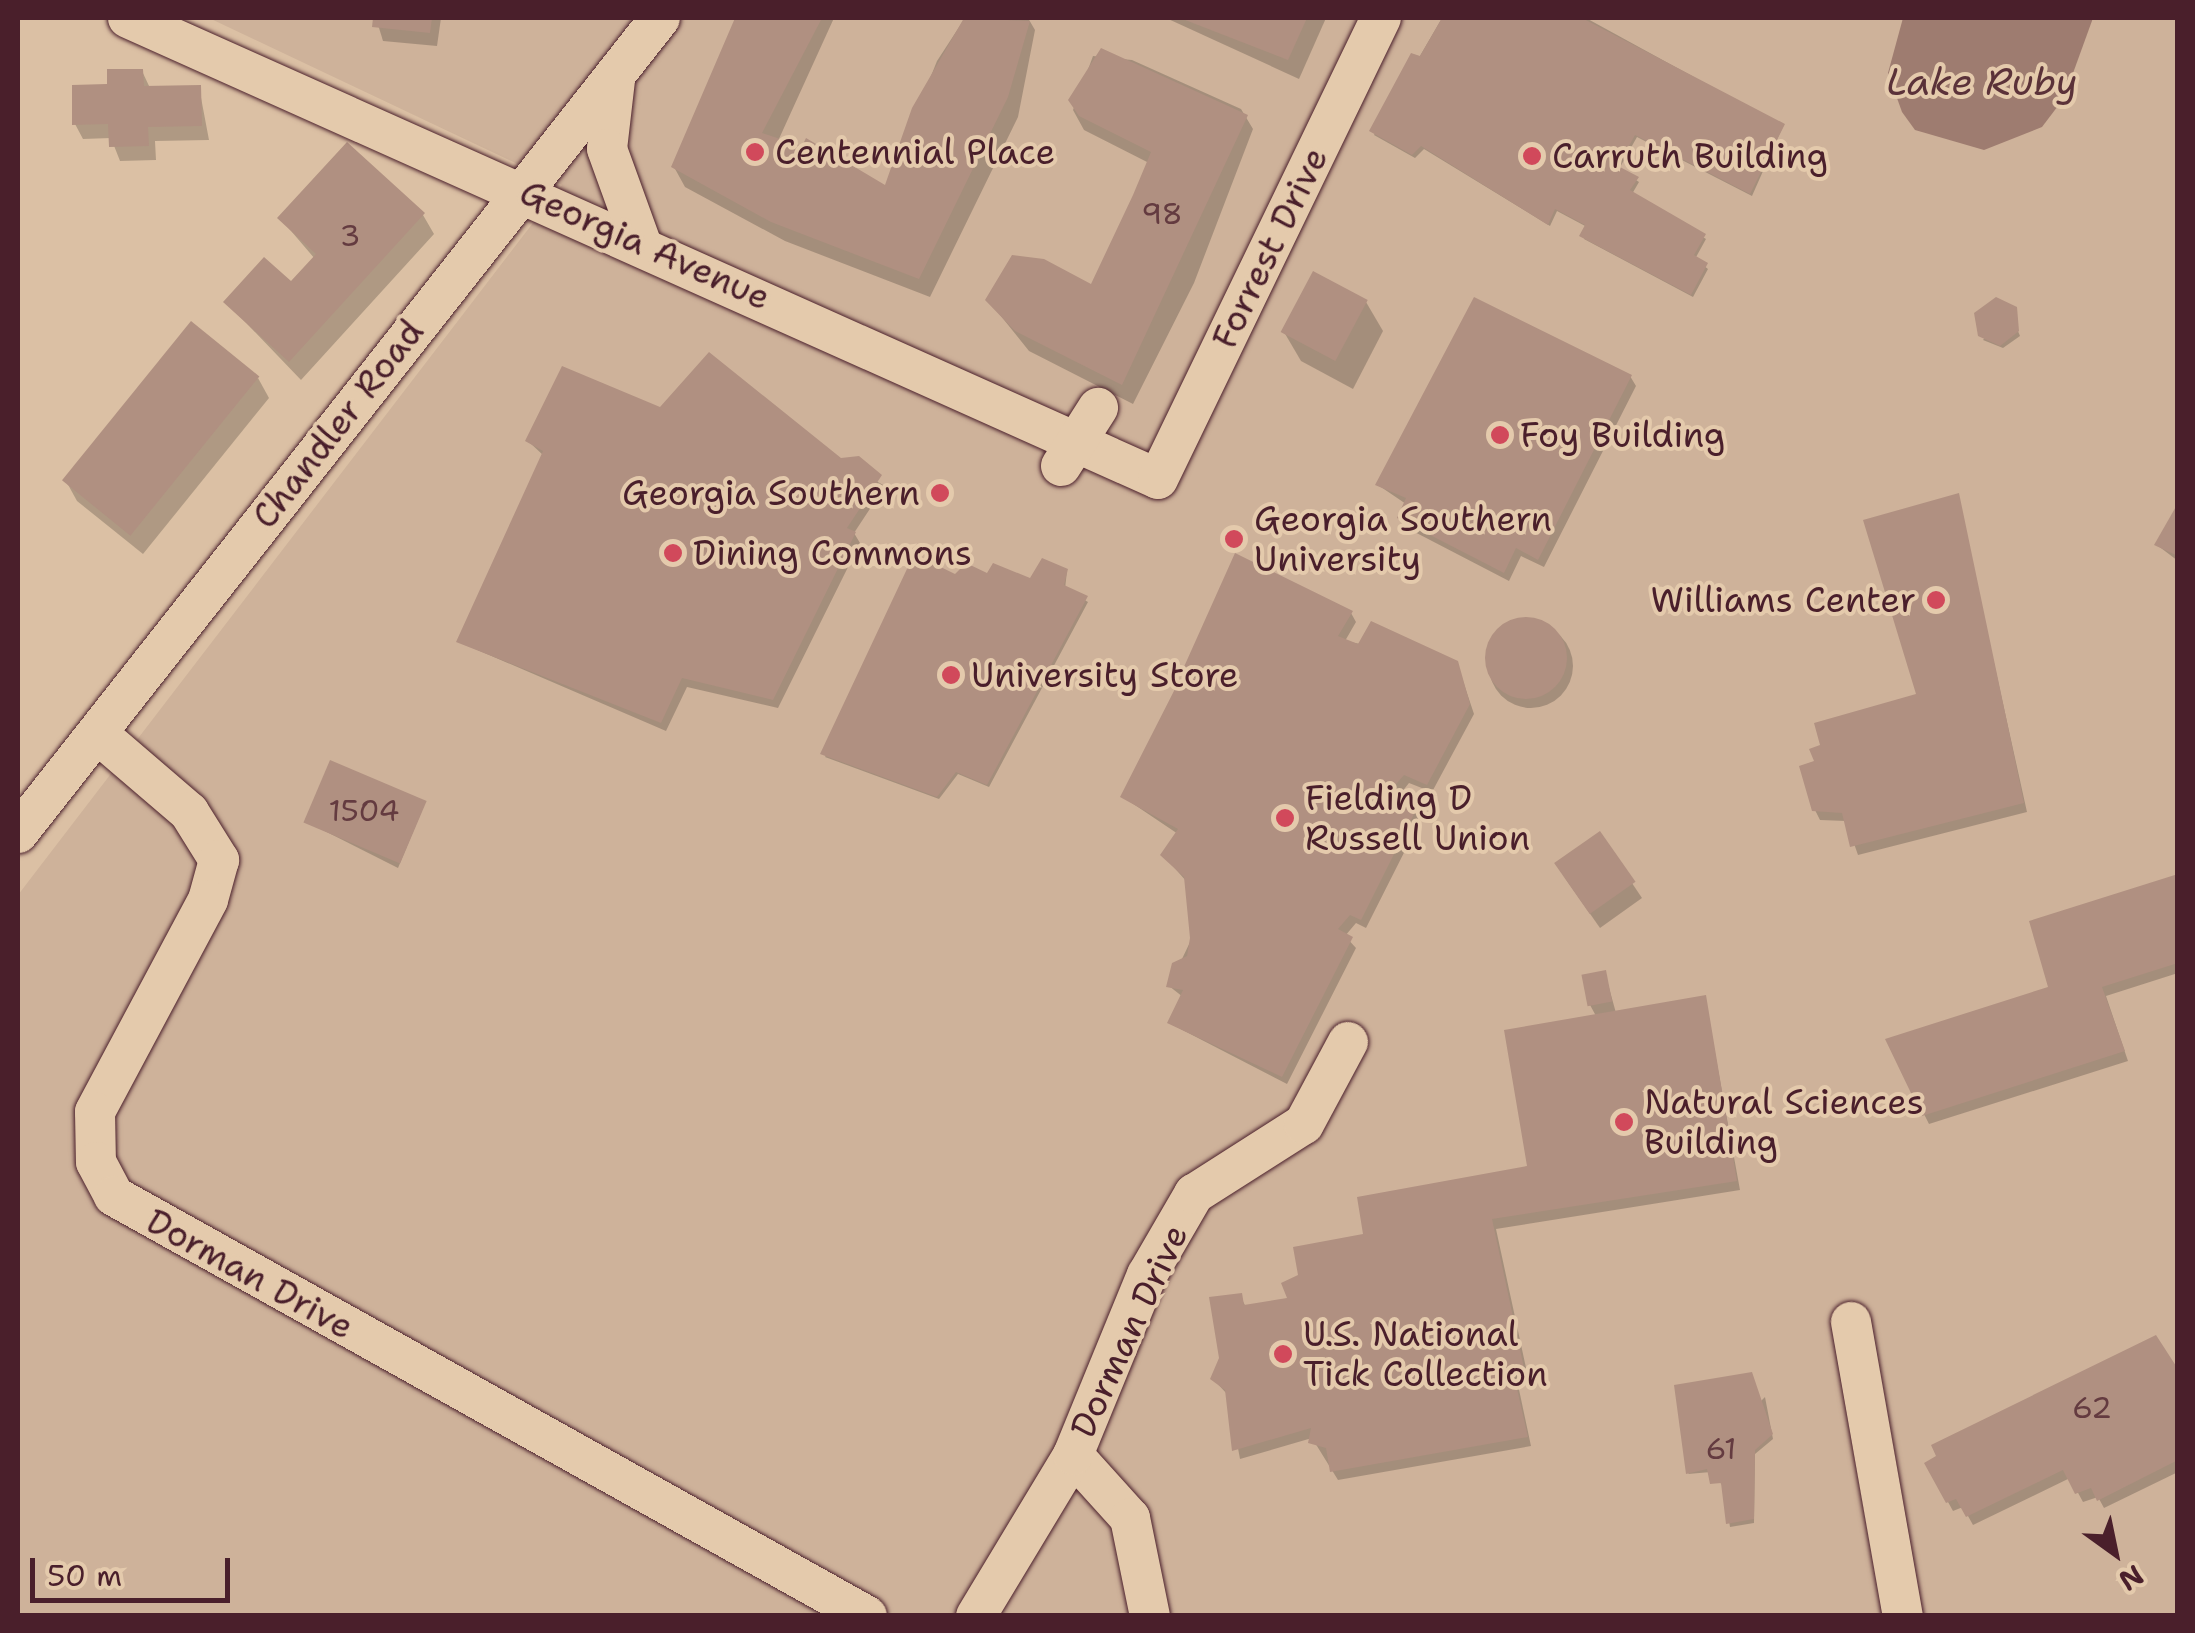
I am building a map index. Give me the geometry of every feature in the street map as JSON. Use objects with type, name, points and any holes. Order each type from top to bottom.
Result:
[{"type":"street","name":"Georgia Avenue","points":[[128,18],[520,188],[1078,439],[1158,479]]},
{"type":"street","name":"Chandler Road","points":[[18,833],[520,188],[615,78],[660,18]]},
{"type":"street","name":"Forrest Drive","points":[[1158,479],[1381,18]]},
{"type":"street","points":[[615,78],[607,149],[641,243]]},
{"type":"street","name":"Dorman Drive","points":[[98,734],[189,812],[219,860],[208,900],[95,1112],[96,1162],[114,1196],[868,1616]]},
{"type":"street","name":"Dorman Drive","points":[[976,1616],[1073,1455],[1147,1275],[1194,1194],[1304,1124],[1348,1042]]},
{"type":"street","points":[[1851,1322],[1903,1616]]},
{"type":"street","name":"Dorman Drive","points":[[1073,1455],[1130,1518],[1150,1616]]},
{"type":"shaded area","name":"Georgia Southern University","points":[[209,18],[2177,18],[2177,1615],[18,1615],[18,895],[562,185]]},
{"type":"water","name":"Lake Ruby","points":[[1903,18],[2093,18],[2064,98],[2042,127],[1984,150],[1915,130],[1902,112],[1888,73]]},
{"type":"building","points":[[373,18],[432,18],[430,33],[372,27]]},
{"type":"building","name":"Centennial Place","points":[[735,18],[822,18],[762,133],[802,146],[806,138],[885,185],[912,108],[964,18],[1030,21],[1008,97],[919,279],[771,222],[671,167]]},
{"type":"building","points":[[1180,18],[1307,18],[1288,60]]},
{"type":"building","name":"Carruth Building","points":[[1442,18],[1582,18],[1785,124],[1750,194],[1635,135],[1618,166],[1639,177],[1630,190],[1706,234],[1694,255],[1708,263],[1691,295],[1579,236],[1585,225],[1555,209],[1548,225],[1421,146],[1412,155],[1369,131],[1411,53],[1420,56]]},
{"type":"building","name":"Centennial Place","points":[[1101,48],[1248,115],[1122,385],[1015,331],[985,300],[1012,255],[1044,259],[1091,284],[1133,195],[1151,152],[1079,116],[1068,100]]},
{"type":"building","points":[[107,69],[143,69],[144,86],[201,85],[202,126],[148,127],[149,146],[109,147],[108,124],[72,125],[72,85],[107,84]]},
{"type":"building","points":[[347,142],[425,213],[289,362],[223,302],[264,257],[291,281],[316,254],[277,218]]},
{"type":"building","points":[[1313,271],[1368,300],[1335,361],[1281,332]]},
{"type":"building","name":"Foy Building","points":[[1474,297],[1632,375],[1538,560],[1516,548],[1504,573],[1397,518],[1406,498],[1375,485]]},
{"type":"building","points":[[1996,297],[2017,307],[2019,331],[2000,346],[1978,336],[1974,313]]},
{"type":"building","points":[[191,321],[259,376],[130,536],[62,480]]},
{"type":"building","name":"Dining Commons","points":[[709,352],[841,458],[859,456],[882,475],[847,528],[856,532],[773,700],[682,678],[661,723],[456,642],[543,451],[525,441],[562,366],[660,407]]},
{"type":"building","name":"Williams Center","points":[[1959,493],[2024,803],[1850,847],[1842,813],[1812,811],[1799,766],[1814,761],[1809,749],[1820,745],[1814,723],[1916,694],[1863,520]]},
{"type":"building","points":[[2178,503],[2178,556],[2154,545]]},
{"type":"building","name":"Fielding D Russell Union","points":[[1235,553],[1353,611],[1338,636],[1358,644],[1371,621],[1458,661],[1470,704],[1427,785],[1404,775],[1390,791],[1418,806],[1361,920],[1350,915],[1338,929],[1353,937],[1282,1077],[1167,1023],[1183,990],[1166,987],[1172,963],[1187,956],[1190,938],[1184,877],[1160,855],[1178,829],[1120,797],[1177,685],[1198,677],[1183,669]]},
{"type":"building","name":"University Store","points":[[914,554],[955,574],[966,563],[987,573],[993,563],[1030,578],[1042,558],[1068,569],[1064,585],[1088,596],[987,785],[956,772],[937,797],[820,754]]},
{"type":"building","points":[[1526,617],[1542,620],[1555,629],[1564,642],[1564,674],[1555,687],[1542,696],[1526,699],[1510,696],[1497,687],[1488,674],[1485,658],[1488,642],[1497,629],[1510,620]]},
{"type":"building","points":[[330,760],[427,801],[400,864],[303,823]]},
{"type":"building","points":[[1600,831],[1636,882],[1590,914],[1554,863]]},
{"type":"building","points":[[2178,874],[2178,963],[2102,987],[2125,1051],[1922,1116],[1885,1039],[2048,987],[2029,921]]},
{"type":"building","points":[[1606,970],[1612,1001],[1588,1006],[1581,975]]},
{"type":"building","points":[[1706,995],[1737,1181],[1492,1219],[1524,1368],[1513,1371],[1528,1437],[1330,1472],[1326,1448],[1308,1443],[1311,1428],[1232,1451],[1225,1390],[1210,1379],[1219,1358],[1209,1297],[1242,1293],[1244,1305],[1287,1298],[1281,1283],[1298,1275],[1293,1247],[1363,1234],[1357,1197],[1527,1166],[1504,1030]]},
{"type":"building","points":[[2156,1335],[2178,1369],[2178,1460],[2097,1501],[2091,1488],[2075,1494],[2063,1470],[1966,1517],[1956,1499],[1946,1503],[1924,1463],[1936,1456],[1931,1445]]},
{"type":"building","points":[[1752,1372],[1773,1434],[1755,1450],[1754,1519],[1726,1524],[1721,1483],[1710,1484],[1707,1469],[1686,1474],[1674,1385]]},
{"type":"place","name":"Centennial Place","points":[[755,152]]},
{"type":"place","name":"Carruth Building","points":[[1532,156]]},
{"type":"place","name":"Foy Building","points":[[1500,435]]},
{"type":"place","name":"Georgia Southern","points":[[940,493]]},
{"type":"place","name":"Georgia Southern University","points":[[1234,539]]},
{"type":"place","name":"Dining Commons","points":[[673,553]]},
{"type":"place","name":"Williams Center","points":[[1936,600]]},
{"type":"place","name":"University Store","points":[[951,675]]},
{"type":"place","name":"Fielding D Russell Union","points":[[1285,818]]},
{"type":"place","name":"Natural Sciences Building","points":[[1624,1122]]},
{"type":"place","name":"U.S. National Tick Collection","points":[[1283,1354]]}]
